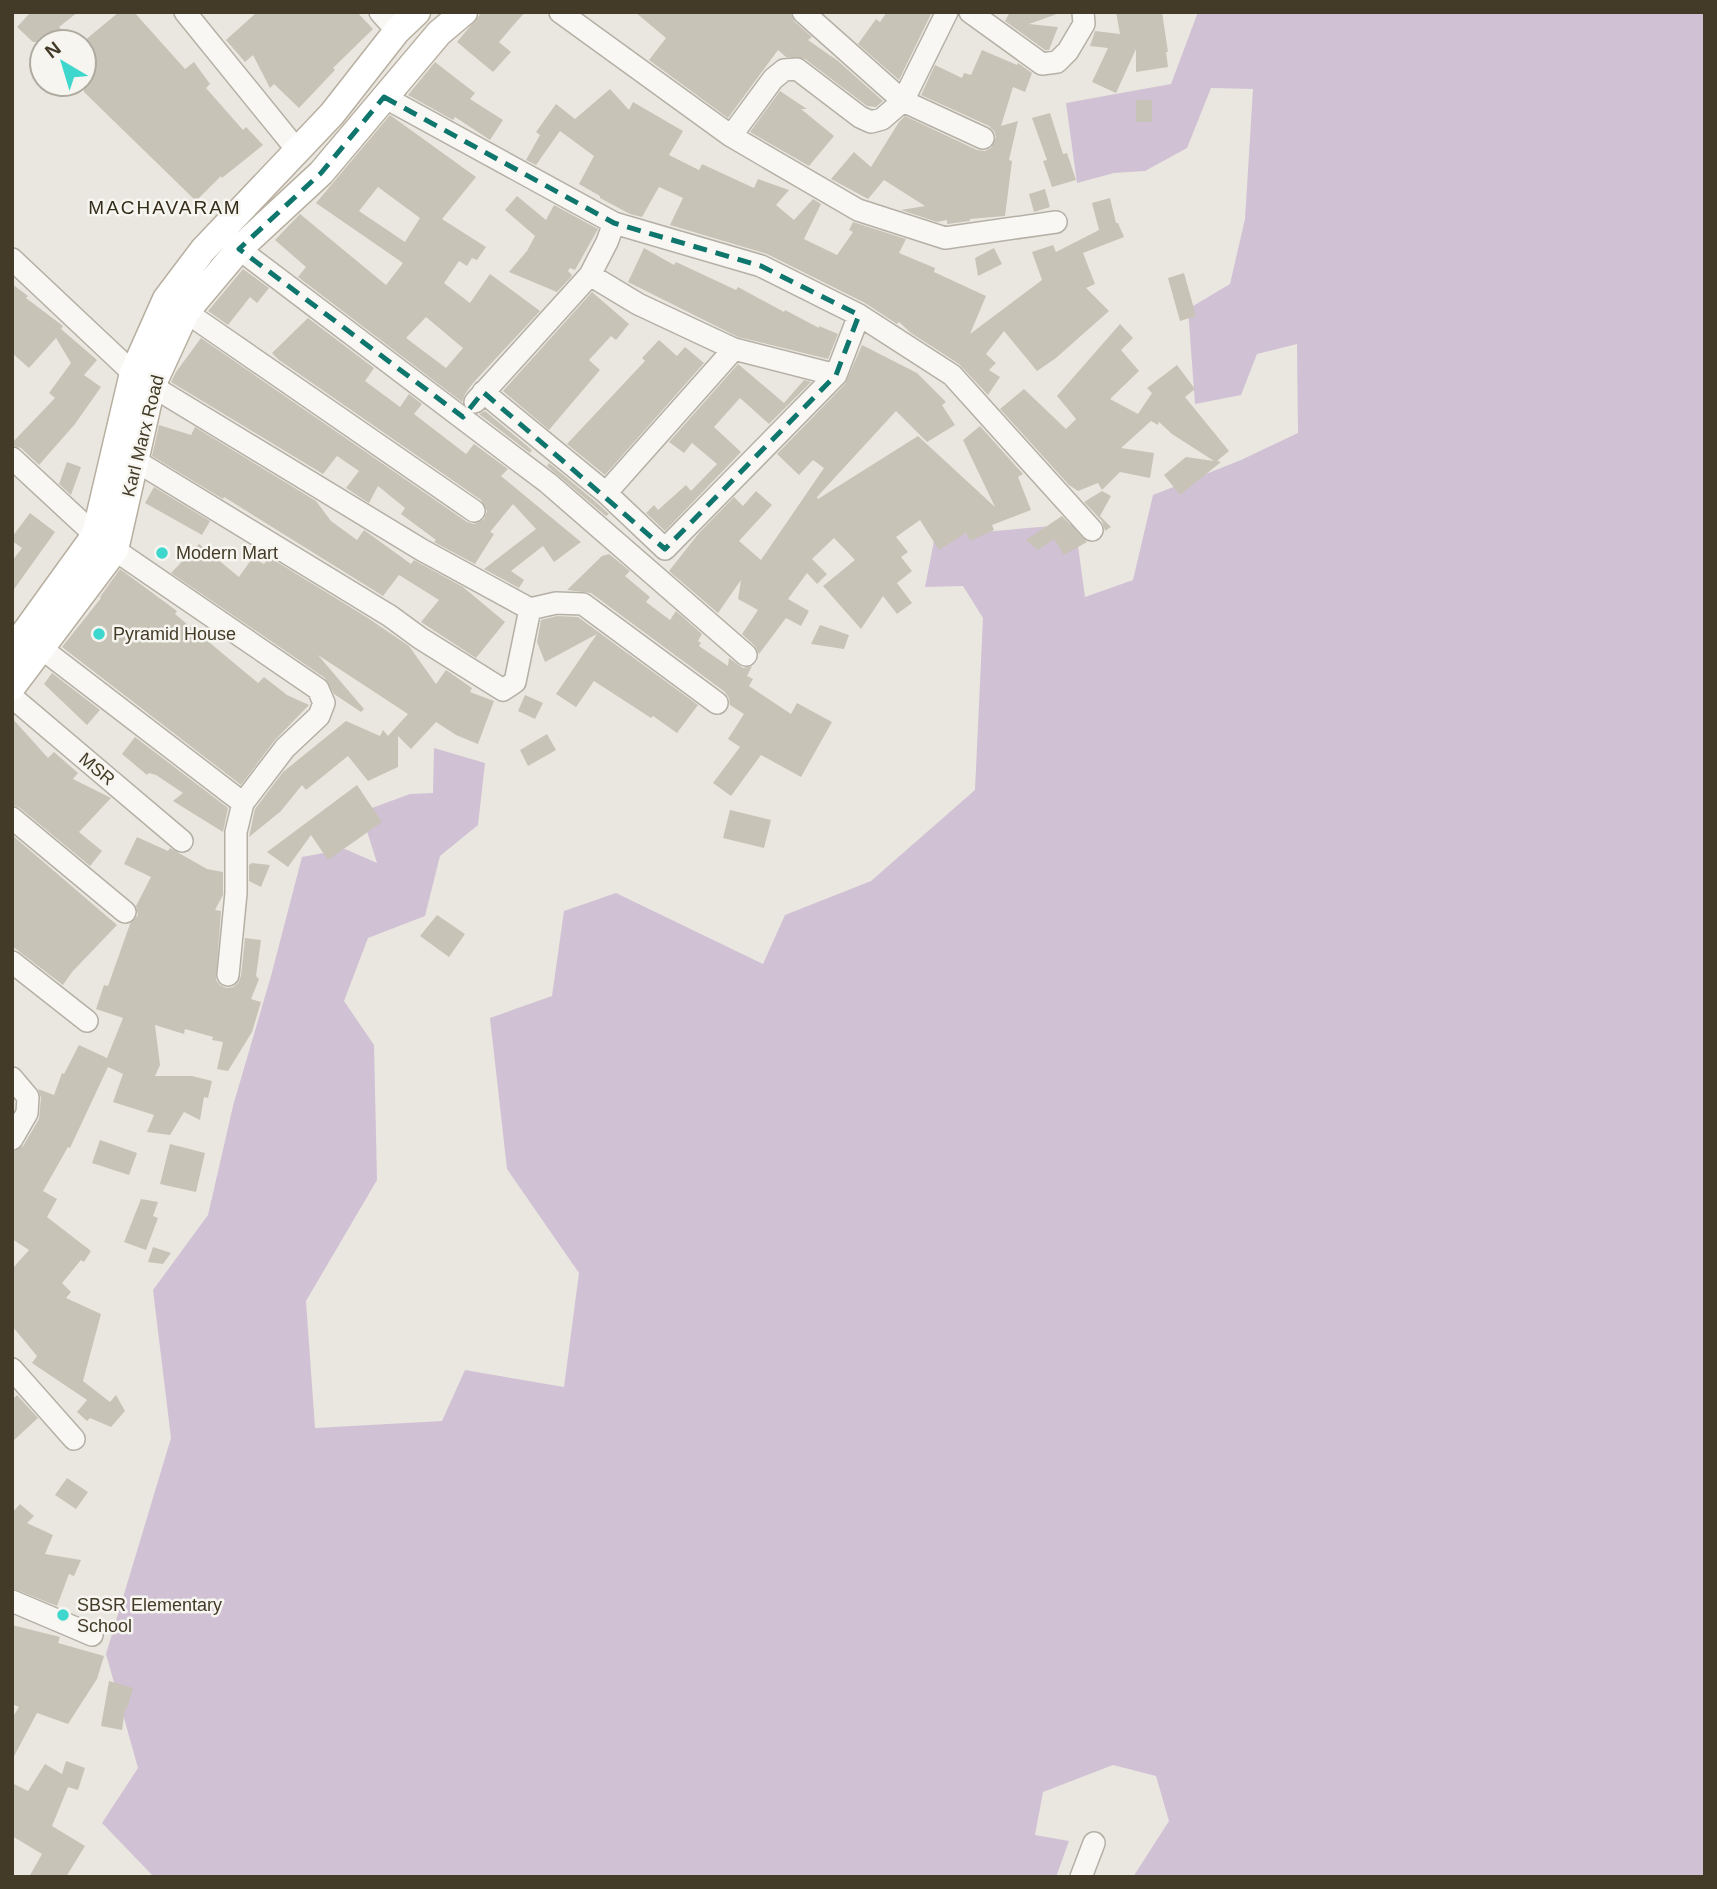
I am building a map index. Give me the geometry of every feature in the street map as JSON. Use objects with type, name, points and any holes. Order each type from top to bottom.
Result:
[{"type":"main road","name":"Karl Marx Road","points":[[105,542],[142,379],[166,299],[203,250],[332,114],[388,22],[417,12]]},
{"type":"main road","name":"Karl Marx Road","points":[[12,687],[22,639],[105,542],[136,461],[142,379],[186,312],[239,249],[321,173],[439,33],[464,12]]},
{"type":"street","points":[[185,12],[297,150]]},
{"type":"street","points":[[559,12],[731,136],[858,210],[945,238],[1056,222]]},
{"type":"street","points":[[803,12],[903,101],[983,138]]},
{"type":"street","points":[[731,136],[773,79],[784,70],[797,69],[860,117],[871,122],[883,119],[903,101],[947,12]]},
{"type":"street","points":[[970,12],[1042,64],[1057,62],[1068,51],[1084,24],[1083,12]]},
{"type":"street","points":[[384,97],[614,223],[761,266],[859,314],[952,375],[1092,530]]},
{"type":"street","points":[[463,417],[590,275],[614,223]]},
{"type":"street","points":[[239,249],[548,483],[746,655]]},
{"type":"street","points":[[12,259],[142,379],[422,550],[530,609],[556,603],[583,604],[717,703]]},
{"type":"street","points":[[590,275],[638,304],[734,349],[835,375]]},
{"type":"street","points":[[186,312],[474,511]]},
{"type":"street","points":[[483,392],[606,493],[666,549],[835,375],[859,314]]},
{"type":"street","points":[[606,493],[734,349]]},
{"type":"street","points":[[12,458],[105,542],[318,689],[324,703],[319,716],[285,748],[243,803],[236,832],[236,893],[228,975]]},
{"type":"street","points":[[136,461],[390,616],[503,690],[515,682],[530,609]]},
{"type":"street","points":[[22,639],[243,803]]},
{"type":"street","name":"MSR","points":[[12,696],[182,841]]},
{"type":"street","points":[[12,818],[125,912]]},
{"type":"street","points":[[12,962],[87,1021]]},
{"type":"street","points":[[12,1078],[27,1097],[27,1112],[12,1139]]},
{"type":"street","points":[[12,1369],[74,1439]]},
{"type":"street","points":[[12,1601],[92,1635]]},
{"type":"street","points":[[1081,1877],[1094,1843]]},
{"type":"highlighted area","points":[[384,97],[614,223],[761,266],[859,315],[836,375],[665,549],[483,392],[463,417],[239,249],[321,173]]},
{"type":"shaded area","points":[[1198,12],[1705,12],[1705,1877],[1133,1877],[1169,1821],[1156,1776],[1113,1765],[1043,1792],[1035,1835],[1069,1841],[1056,1877],[154,1877],[102,1823],[138,1768],[106,1654],[171,1438],[153,1290],[208,1215],[233,1106],[302,857],[345,849],[377,863],[361,812],[410,794],[433,793],[434,748],[485,763],[478,825],[440,856],[425,916],[368,938],[344,1001],[374,1045],[377,1180],[306,1301],[315,1428],[442,1421],[465,1370],[564,1387],[579,1273],[507,1169],[490,1018],[552,996],[564,911],[616,893],[763,964],[785,915],[871,881],[975,790],[983,618],[963,586],[925,587],[935,536],[1075,524],[1085,597],[1133,580],[1153,495],[1241,460],[1298,433],[1297,344],[1257,354],[1241,395],[1195,404],[1188,309],[1230,284],[1245,219],[1253,89],[1211,88],[1187,148],[1145,171],[1114,173],[1077,183],[1066,103],[1171,84]]},
{"type":"building","points":[[31,12],[78,12],[60,28],[28,28],[28,37],[17,27]]},
{"type":"building","points":[[119,12],[134,12],[185,69],[194,62],[210,84],[206,88],[243,130],[246,127],[263,145],[222,178],[221,176],[196,201],[90,98],[98,98],[98,29]]},
{"type":"building","points":[[257,12],[357,12],[373,29],[333,68],[335,70],[299,108],[274,84],[270,88],[253,55],[245,62],[226,40]]},
{"type":"building","points":[[482,12],[525,12],[499,42],[511,52],[493,72],[457,42]]},
{"type":"building","points":[[635,12],[790,12],[794,21],[812,37],[808,40],[838,61],[883,101],[876,107],[867,106],[805,59],[786,57],[778,50],[728,118],[649,60],[666,38]]},
{"type":"building","points":[[887,12],[931,14],[899,80],[858,44],[876,19],[880,22]]},
{"type":"building","points":[[1010,12],[1057,12],[1029,24],[1058,27],[1049,50],[1045,50],[1005,21]]},
{"type":"building","points":[[1116,12],[1162,12],[1168,67],[1136,72],[1136,49],[1116,93],[1092,82],[1108,48],[1090,46],[1095,31],[1120,34]]},
{"type":"building","points":[[982,50],[1017,65],[1018,63],[1032,73],[1025,92],[1013,87],[1001,126],[1018,121],[1009,160],[1012,161],[1005,216],[947,224],[947,220],[937,222],[901,210],[925,206],[884,180],[868,199],[831,179],[854,152],[871,167],[905,116],[977,150],[985,151],[991,148],[996,137],[989,126],[921,95],[935,65],[962,78],[964,73],[971,75]]},
{"type":"building","points":[[435,62],[475,93],[470,99],[503,120],[490,140],[455,117],[453,120],[408,95]]},
{"type":"building","points":[[610,89],[629,110],[633,102],[683,131],[669,155],[699,170],[702,164],[754,188],[758,179],[789,190],[776,205],[794,220],[813,199],[821,204],[804,239],[837,255],[853,232],[849,230],[853,222],[906,239],[899,253],[935,268],[934,272],[986,296],[970,334],[1042,280],[1032,252],[1053,245],[1056,252],[1099,230],[1092,203],[1110,198],[1116,223],[1124,237],[1083,253],[1095,284],[1086,288],[1109,311],[1056,358],[1037,371],[1004,331],[986,354],[996,363],[989,370],[1000,377],[988,395],[959,364],[911,333],[899,322],[897,324],[865,303],[767,254],[670,225],[683,198],[659,187],[642,217],[630,214],[600,198],[579,184],[594,156],[560,131],[536,165],[526,160],[540,135],[536,132],[556,104],[575,119]]},
{"type":"building","points":[[780,91],[807,109],[801,109],[834,136],[809,166],[750,132]]},
{"type":"building","points":[[1136,100],[1152,100],[1152,122],[1136,122]]},
{"type":"building","points":[[1050,113],[1063,154],[1067,153],[1076,180],[1052,187],[1043,161],[1047,160],[1032,118]]},
{"type":"building","points":[[390,115],[476,177],[442,219],[486,247],[477,260],[472,258],[467,266],[459,261],[444,283],[470,303],[490,274],[540,311],[473,383],[462,402],[298,277],[306,267],[275,240],[300,214],[386,285],[403,263],[316,203]],"holes":[[[378,187],[420,218],[405,242],[359,211]],[[426,317],[463,348],[446,368],[406,338]]]},
{"type":"building","points":[[1045,189],[1050,207],[1034,212],[1029,194]]},
{"type":"building","points":[[517,196],[546,220],[554,205],[598,229],[575,270],[570,268],[568,271],[571,277],[557,292],[509,272],[527,251],[535,236],[505,210]]},
{"type":"building","points":[[644,248],[674,265],[676,262],[736,290],[738,287],[784,312],[785,310],[819,328],[838,334],[828,359],[738,337],[628,282]]},
{"type":"building","points":[[994,248],[1002,264],[978,276],[975,258]]},
{"type":"building","points":[[243,269],[269,288],[257,303],[250,297],[228,325],[208,311]]},
{"type":"building","points":[[1184,273],[1196,316],[1180,321],[1168,278]]},
{"type":"building","points":[[12,284],[63,326],[61,329],[97,360],[84,375],[101,387],[75,424],[39,465],[12,443],[55,398],[49,393],[71,363],[56,338],[29,368],[12,353]]},
{"type":"building","points":[[592,292],[629,324],[616,340],[611,336],[589,360],[600,370],[549,430],[503,391]]},
{"type":"building","points":[[308,318],[374,368],[365,381],[400,407],[409,394],[422,404],[414,414],[466,454],[474,444],[508,469],[501,476],[581,542],[554,562],[543,546],[511,571],[524,580],[519,588],[484,569],[536,529],[513,504],[490,532],[494,534],[475,564],[434,542],[436,540],[401,514],[405,508],[378,486],[369,503],[346,488],[359,471],[337,456],[323,474],[171,382],[201,338],[467,522],[474,524],[484,519],[487,511],[481,500],[272,353]]},
{"type":"building","points":[[1120,324],[1133,338],[1121,350],[1139,371],[1110,399],[1138,414],[1152,393],[1147,388],[1177,365],[1195,389],[1185,397],[1229,451],[1217,461],[1221,462],[1180,495],[1164,475],[1186,457],[1214,461],[1172,434],[1159,422],[1158,425],[1151,421],[1121,448],[1154,453],[1150,478],[1120,472],[1102,490],[1098,483],[1078,491],[1069,485],[1000,409],[1024,389],[1066,429],[1076,419],[1057,396]]},
{"type":"building","points":[[659,340],[677,356],[685,347],[704,363],[605,475],[567,444],[645,361],[642,358]]},
{"type":"building","points":[[862,345],[917,373],[946,402],[942,405],[955,425],[927,442],[896,411],[818,499],[918,436],[995,507],[963,440],[980,426],[1023,474],[1018,477],[1031,510],[992,525],[994,530],[970,541],[966,533],[939,550],[920,520],[896,537],[908,552],[901,557],[912,571],[897,583],[912,603],[897,614],[883,596],[861,629],[823,586],[855,560],[834,538],[812,559],[827,574],[817,584],[807,573],[788,599],[809,611],[801,626],[786,618],[759,654],[755,646],[742,634],[758,610],[738,599],[741,580],[718,613],[669,571],[699,533],[734,497],[743,506],[756,491],[772,505],[739,541],[761,560],[824,468],[813,460],[799,475],[777,454],[845,384]]},
{"type":"building","points":[[738,364],[784,403],[804,380],[811,382],[769,424],[740,398],[714,427],[741,452],[665,531],[646,513],[654,505],[658,510],[686,485],[691,491],[717,464],[692,443],[684,453],[669,442]]},
{"type":"building","points":[[485,411],[532,450],[530,453],[479,414]]},
{"type":"building","points":[[159,425],[191,435],[195,427],[316,501],[331,521],[357,540],[364,530],[411,564],[414,560],[463,587],[505,622],[476,658],[421,622],[439,600],[399,575],[383,596],[224,497],[223,499],[152,456]]},
{"type":"building","points":[[67,462],[81,467],[71,495],[59,484]]},
{"type":"building","points":[[549,463],[609,514],[606,516],[547,466]]},
{"type":"building","points":[[154,487],[210,521],[202,535],[145,503]]},
{"type":"building","points":[[1102,491],[1111,496],[1100,516],[1111,527],[1105,531],[1102,521],[1084,502]]},
{"type":"building","points":[[30,513],[55,532],[12,592],[12,561],[22,548],[12,541],[12,537]]},
{"type":"building","points":[[1062,516],[1087,542],[1064,555],[1054,539],[1038,550],[1026,540]]},
{"type":"building","points":[[199,544],[239,577],[253,557],[264,564],[269,557],[409,646],[436,684],[446,670],[472,688],[470,692],[494,701],[478,744],[456,735],[436,722],[411,749],[398,736],[398,767],[368,781],[348,756],[306,790],[302,785],[281,811],[249,837],[255,809],[283,772],[346,721],[380,736],[383,730],[388,736],[408,714],[318,655],[364,709],[361,712],[334,694],[325,678],[171,573]]},
{"type":"building","points":[[609,554],[630,571],[625,576],[650,597],[646,602],[670,620],[676,611],[702,634],[698,641],[701,643],[699,646],[728,666],[729,658],[743,668],[752,666],[747,676],[753,679],[749,686],[791,714],[797,703],[832,722],[801,777],[761,755],[731,796],[713,783],[740,747],[728,739],[744,714],[730,705],[725,692],[591,593],[567,590],[602,556]]},
{"type":"building","points":[[120,569],[177,611],[175,614],[258,683],[264,677],[287,695],[309,705],[275,740],[241,785],[62,647]]},
{"type":"building","points":[[557,616],[578,617],[698,705],[677,733],[594,681],[576,707],[556,694],[597,634],[545,662],[537,642],[541,620]]},
{"type":"building","points":[[820,625],[849,635],[844,649],[811,644]]},
{"type":"building","points":[[52,673],[100,710],[87,725],[44,684]]},
{"type":"building","points":[[525,695],[543,703],[535,719],[518,711]]},
{"type":"building","points":[[12,718],[48,758],[54,752],[78,773],[73,779],[111,798],[79,832],[102,851],[90,866],[20,808],[12,805]]},
{"type":"building","points":[[547,734],[556,750],[528,766],[520,750]]},
{"type":"building","points":[[135,737],[228,808],[223,832],[173,801],[183,793],[156,775],[147,775],[122,754]]},
{"type":"building","points":[[357,785],[382,822],[328,860],[311,835],[288,867],[267,852]]},
{"type":"building","points":[[730,810],[771,820],[764,848],[723,838]]},
{"type":"building","points":[[12,835],[117,925],[63,985],[12,946]]},
{"type":"building","points":[[137,837],[168,851],[170,848],[207,869],[223,872],[223,895],[215,910],[221,911],[216,980],[226,988],[238,983],[245,938],[261,940],[256,976],[259,979],[251,999],[261,1002],[252,1032],[228,1071],[217,1069],[223,1042],[185,1029],[184,1034],[155,1025],[160,1065],[155,1076],[192,1076],[212,1081],[208,1098],[204,1097],[200,1120],[184,1112],[170,1135],[147,1132],[154,1115],[113,1102],[123,1074],[108,1067],[70,1148],[68,1147],[43,1191],[57,1199],[47,1217],[91,1251],[84,1262],[81,1260],[62,1283],[71,1292],[66,1298],[101,1314],[83,1381],[110,1402],[116,1395],[125,1411],[111,1427],[90,1418],[87,1421],[77,1412],[87,1400],[32,1363],[37,1356],[12,1326],[12,1269],[29,1250],[12,1239],[12,1152],[23,1146],[39,1119],[41,1098],[38,1089],[54,1095],[62,1073],[64,1074],[79,1045],[107,1058],[123,1018],[96,1009],[104,985],[108,986],[130,924],[138,915],[136,906],[151,877],[124,864]]},
{"type":"building","points":[[249,865],[270,865],[261,887],[249,881]]},
{"type":"building","points":[[437,915],[465,934],[449,957],[420,936]]},
{"type":"building","points":[[100,1140],[137,1153],[129,1175],[92,1163]]},
{"type":"building","points":[[170,1144],[205,1153],[196,1192],[160,1184]]},
{"type":"building","points":[[141,1199],[158,1202],[153,1216],[158,1218],[146,1250],[124,1242]]},
{"type":"building","points":[[153,1247],[171,1253],[163,1264],[148,1262]]},
{"type":"building","points":[[17,1395],[38,1418],[12,1442],[12,1400]]},
{"type":"building","points":[[67,1478],[88,1492],[76,1509],[55,1495]]},
{"type":"building","points":[[20,1504],[34,1516],[27,1523],[53,1535],[45,1554],[81,1560],[74,1576],[69,1574],[57,1606],[12,1588],[12,1513]]},
{"type":"building","points":[[12,1625],[60,1637],[58,1643],[104,1656],[97,1679],[68,1724],[37,1713],[12,1760],[12,1718],[19,1707],[12,1704]]},
{"type":"building","points":[[109,1681],[133,1688],[125,1709],[122,1730],[101,1726]]},
{"type":"building","points":[[66,1761],[85,1768],[78,1790],[68,1787],[52,1826],[85,1846],[66,1877],[29,1877],[42,1854],[12,1836],[12,1783],[28,1791],[45,1764],[62,1774]]},
{"type":"place","name":"Modern Mart","points":[[162,553]]},
{"type":"place","name":"Pyramid House","points":[[99,634]]},
{"type":"place","name":"SBSR Elementary School","points":[[63,1615]]},
{"type":"district","name":"MACHAVARAM","points":[[165,207]]}]
